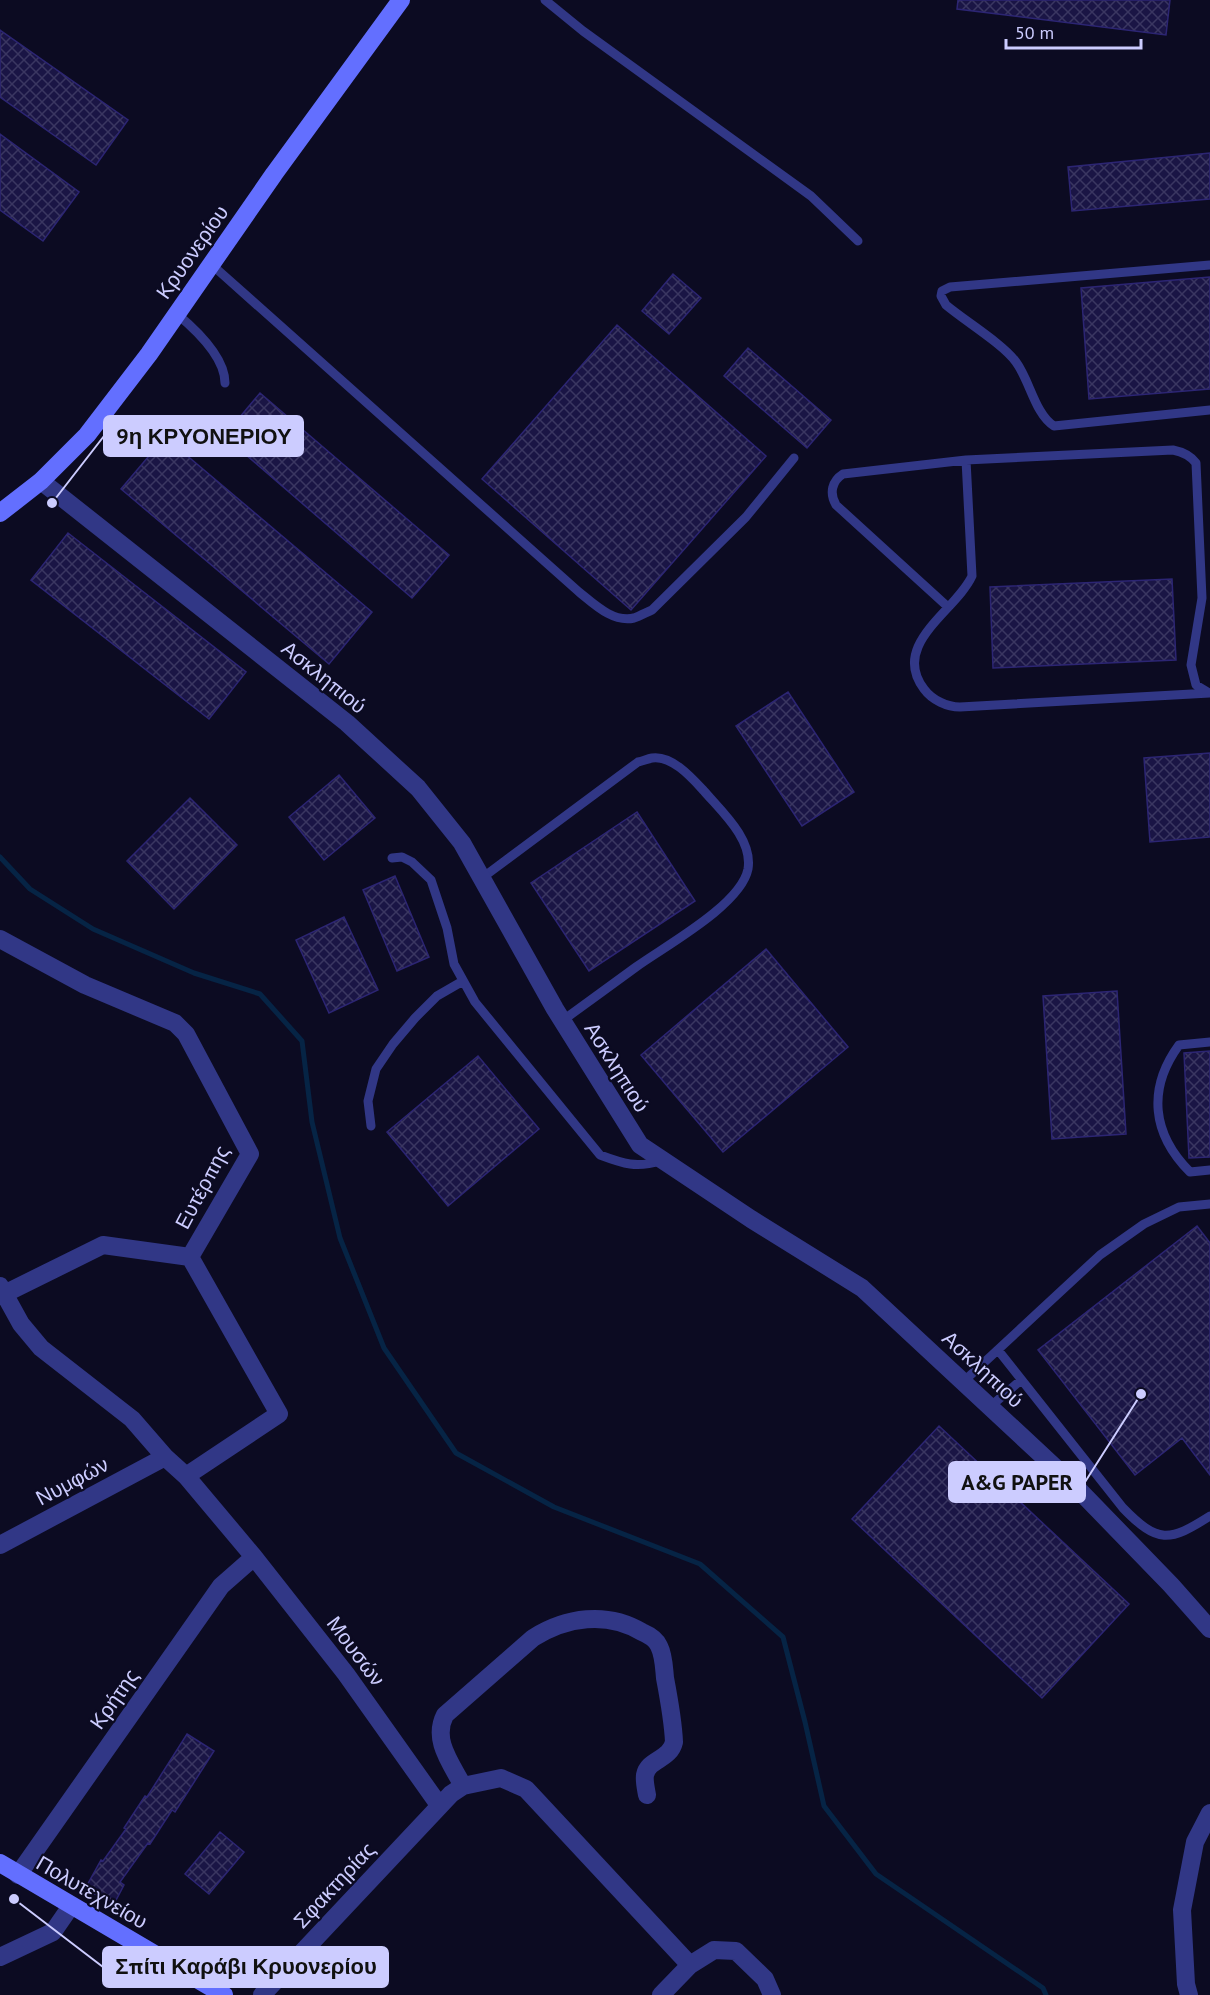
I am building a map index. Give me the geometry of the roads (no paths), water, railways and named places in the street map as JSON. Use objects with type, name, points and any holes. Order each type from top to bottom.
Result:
[{"type":"main road","name":"Κρυονερίου","points":[[0,513],[41,481],[87,435],[177,314],[274,174],[401,0]]},
{"type":"main road","name":"Πολυτεχνείου","points":[[0,1863],[224,1995]]},
{"type":"street","name":"Ασκληπιού","points":[[41,481],[355,730],[418,788],[462,843],[562,1021],[640,1145],[751,1219],[862,1288],[991,1406],[1082,1494],[1171,1585],[1210,1629]]},
{"type":"street","name":"Ευτέρπης","points":[[0,939],[104,994],[175,1023],[186,1034],[250,1154],[190,1257],[279,1414],[186,1476]]},
{"type":"street","points":[[1,1292],[103,1245],[190,1257]]},
{"type":"street","name":"Μουσών","points":[[1,1292],[21,1324],[41,1348],[132,1419],[165,1457],[186,1476],[254,1557],[346,1674],[439,1805]]},
{"type":"street","name":"Νυμφών","points":[[0,1545],[165,1457]]},
{"type":"street","name":"Κρήτης","points":[[18,1875],[221,1586],[254,1557]]},
{"type":"street","points":[[463,1786],[441,1742],[440,1728],[445,1715],[545,1630],[565,1623],[598,1619],[637,1628],[653,1638],[661,1651],[674,1742],[670,1752],[647,1769],[645,1778],[647,1795]]},
{"type":"street","points":[[439,1805],[463,1786],[501,1778],[526,1789],[690,1965]]},
{"type":"street","name":"Σφακτηρίας","points":[[262,1995],[439,1805]]},
{"type":"street","points":[[1189,1995],[1186,1984],[1182,1910],[1195,1842],[1210,1813]]},
{"type":"street","points":[[0,1957],[53,1932],[71,1906]]},
{"type":"street","points":[[661,1995],[690,1965],[714,1950],[736,1951],[765,1980],[772,1995]]},
{"type":"lane","points":[[545,0],[583,31],[812,196],[858,241]]},
{"type":"lane","points":[[212,264],[570,585],[602,610],[618,618],[634,618],[652,610],[746,517],[794,458]]},
{"type":"lane","points":[[1210,265],[950,287],[942,291],[941,296],[946,305],[1008,353],[1027,380],[1044,418],[1054,426],[1210,410]]},
{"type":"lane","points":[[177,314],[204,340],[222,369],[225,383]]},
{"type":"lane","points":[[948,607],[836,505],[832,499],[833,485],[837,478],[843,474],[966,460],[1173,450],[1183,452],[1193,458],[1196,463],[1202,598],[1191,665],[1196,685],[1210,693]]},
{"type":"lane","points":[[966,460],[972,576],[921,640],[916,652],[914,666],[917,678],[932,698],[953,707],[1210,693]]},
{"type":"lane","points":[[482,878],[639,762],[653,758],[667,761],[686,773],[726,816],[742,839],[748,869],[741,884],[727,901],[684,936],[638,965],[562,1021]]},
{"type":"lane","points":[[392,858],[402,857],[412,862],[431,880],[447,928],[454,964],[475,1002],[600,1155],[627,1165],[647,1165],[663,1161]]},
{"type":"lane","points":[[371,1126],[368,1101],[376,1069],[393,1044],[437,996],[464,981]]},
{"type":"lane","points":[[1210,1042],[1179,1045],[1164,1070],[1158,1098],[1161,1126],[1172,1151],[1190,1172],[1210,1170]]},
{"type":"lane","points":[[963,1382],[1100,1255],[1144,1224],[1179,1207],[1210,1204]]},
{"type":"lane","points":[[999,1350],[1123,1508],[1146,1529],[1155,1535],[1171,1536],[1184,1532],[1210,1516]]},
{"type":"lane","points":[[991,1406],[1021,1380]]},
{"type":"waterway","points":[[0,857],[30,889],[93,929],[194,973],[260,994],[302,1041],[312,1122],[340,1238],[384,1348],[456,1453],[554,1507],[700,1564],[783,1637],[824,1806],[876,1874],[1043,1988],[1046,1995]]},
{"type":"place","name":"9η ΚΡΥΟΝΕΡΙΟΥ","points":[[52,503]]},
{"type":"place","name":"A&G PAPER","points":[[1141,1394]]},
{"type":"place","name":"Σπίτι Καράβι Κρυονερίου","points":[[14,1899]]}]
